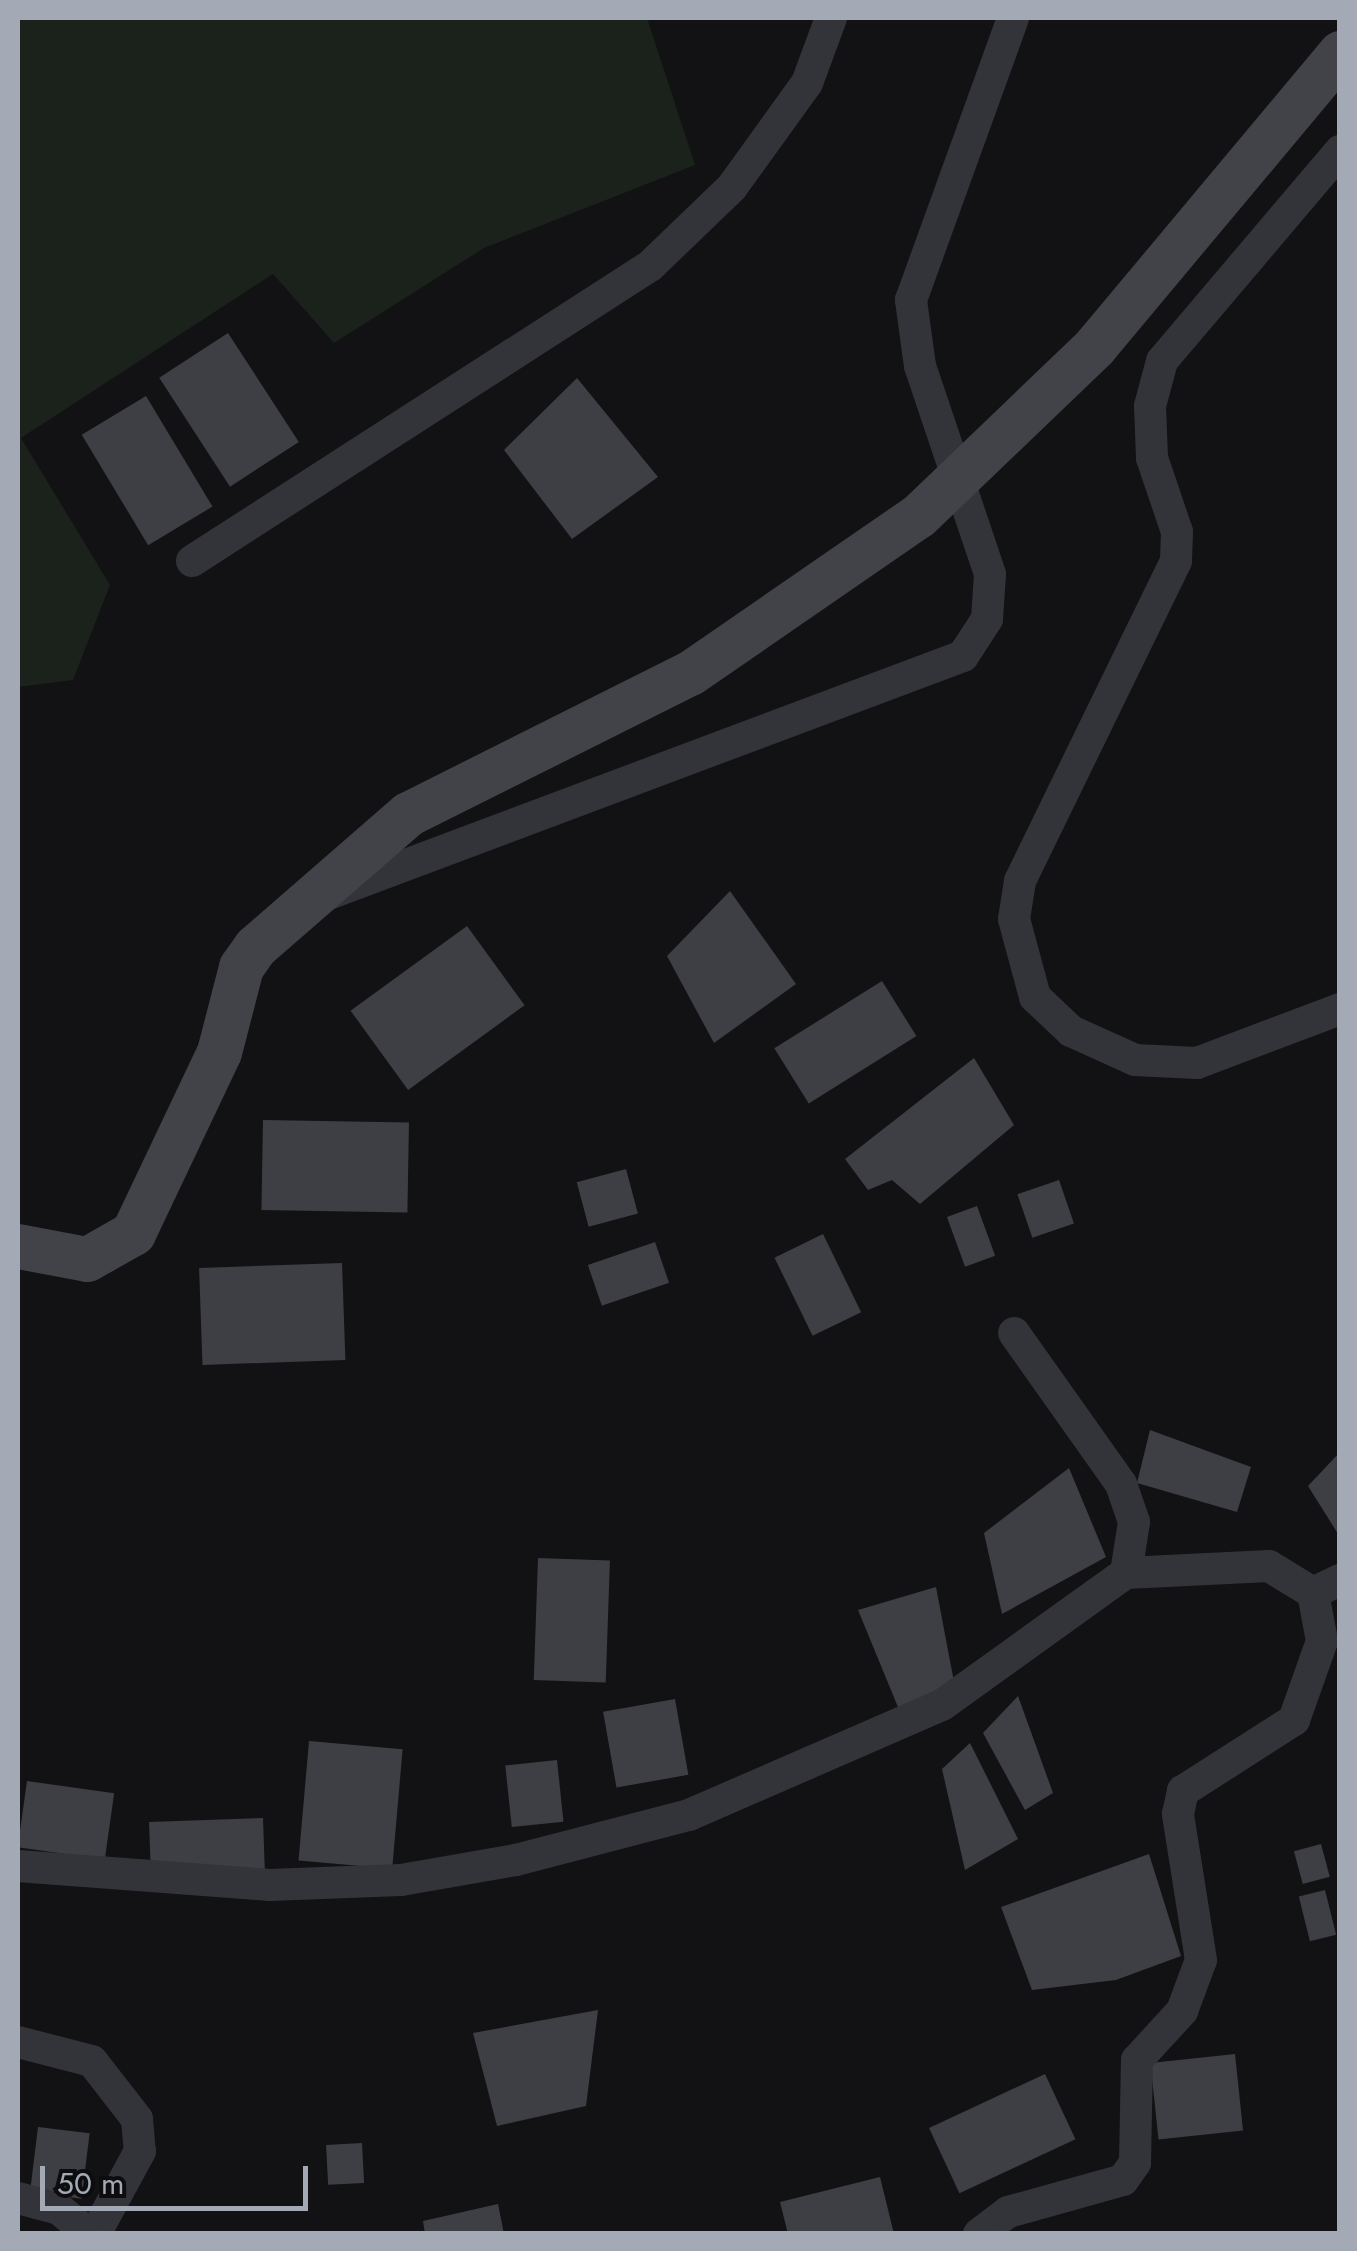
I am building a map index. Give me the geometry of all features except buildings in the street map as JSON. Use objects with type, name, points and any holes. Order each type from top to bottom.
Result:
[{"type":"main road","points":[[18,1246],[87,1259],[133,1233],[219,1052],[240,967],[408,814],[690,673],[918,516],[1085,357],[1340,53]]},
{"type":"street","points":[[192,562],[650,266],[732,188],[806,83],[831,18]]},
{"type":"street","points":[[308,902],[935,671],[963,656],[987,619],[983,548],[928,391],[911,323],[919,259],[1013,18]]},
{"type":"street","points":[[1340,151],[1162,361],[1150,423],[1177,532],[1167,583],[1020,881],[1014,920],[1035,998],[1092,1043],[1166,1065],[1229,1053],[1340,1009]]},
{"type":"street","points":[[1014,1333],[1121,1484],[1134,1522],[1126,1573]]},
{"type":"street","points":[[18,1866],[288,1885],[401,1880],[596,1843],[688,1815],[942,1705],[1126,1573],[1269,1566],[1326,1586],[1322,1641],[1294,1720],[1183,1791],[1178,1814],[1201,1960],[1182,2011],[1137,2060],[1135,2163],[1123,2180],[1008,2212],[978,2234]]},
{"type":"street","points":[[18,2042],[92,2062],[138,2119],[140,2151],[92,2234],[60,2209],[18,2198]]},
{"type":"shaded area","points":[[18,18],[647,18],[695,165],[484,248],[334,343],[273,274],[21,438],[110,585],[73,680],[18,687]]}]
